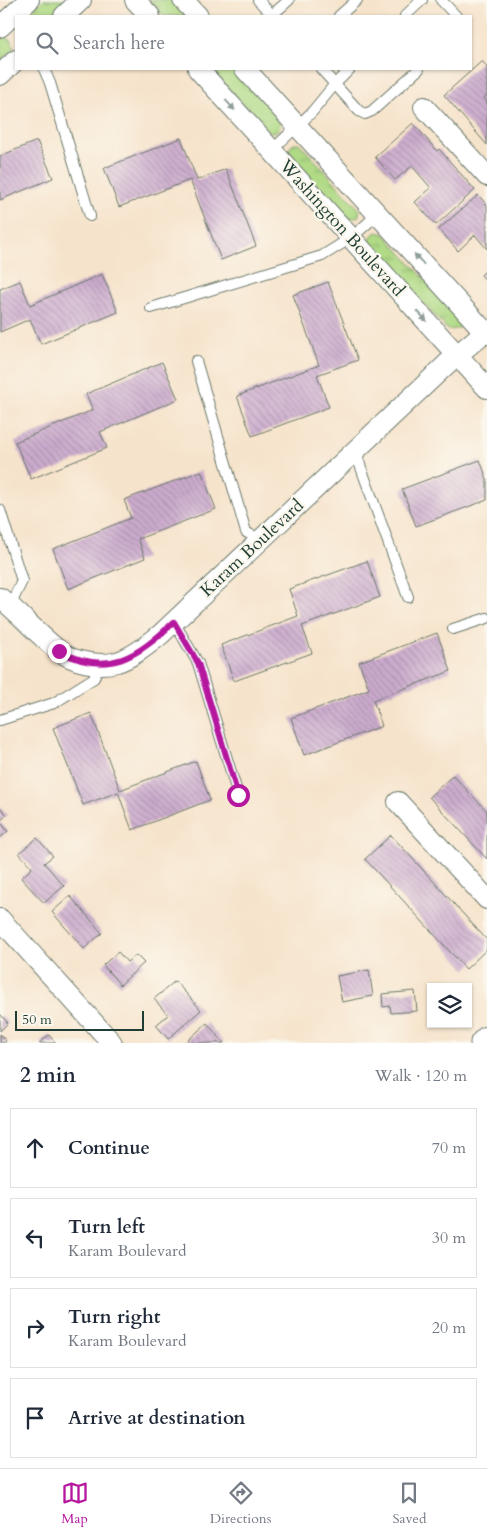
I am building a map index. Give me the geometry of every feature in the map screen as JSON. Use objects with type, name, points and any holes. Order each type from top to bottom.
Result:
[{"type":"street","points":[[16,15],[29,0]]},
{"type":"street","points":[[65,15],[81,0]]},
{"type":"street","points":[[135,0],[149,15]]},
{"type":"street","points":[[183,0],[197,15]]},
{"type":"street","points":[[0,75],[15,61]]},
{"type":"street","name":"Washington Boulevard","points":[[199,70],[487,388]]},
{"type":"street","name":"Washington Boulevard","points":[[247,70],[486,332]]},
{"type":"street","points":[[424,107],[487,176]]},
{"type":"street","name":"Karam Boulevard","points":[[5,602],[59,651],[72,658],[90,663],[117,662],[137,652],[160,635],[457,355],[486,332]]},
{"type":"street","points":[[398,802],[487,898]]},
{"type":"street","points":[[0,919],[112,1043]]},
{"type":"street","points":[[483,1043],[487,1039]]},
{"type":"lane","points":[[258,0],[271,15]]},
{"type":"lane","points":[[273,15],[289,0]]},
{"type":"lane","points":[[340,15],[356,0]]},
{"type":"lane","points":[[406,15],[422,0]]},
{"type":"lane","points":[[441,0],[455,15]]},
{"type":"lane","points":[[44,70],[90,216]]},
{"type":"lane","points":[[322,70],[365,114],[372,111],[418,70]]},
{"type":"lane","points":[[272,150],[298,127],[349,70]]},
{"type":"lane","points":[[150,308],[322,256],[351,238],[378,214]]},
{"type":"lane","points":[[196,361],[246,532],[260,540]]},
{"type":"lane","points":[[355,451],[408,597]]},
{"type":"lane","points":[[0,510],[22,581],[5,602]]},
{"type":"lane","points":[[452,629],[487,618]]},
{"type":"lane","points":[[174,622],[198,663],[238,795]]},
{"type":"lane","points":[[0,720],[54,703],[94,678],[99,663]]},
{"type":"green space","points":[[43,0],[67,0],[51,15],[31,15],[32,10]]},
{"type":"green space","points":[[149,0],[171,0],[185,15],[162,15]]},
{"type":"green space","points":[[5,37],[11,40],[14,47],[0,62],[0,39]]},
{"type":"green space","points":[[212,70],[234,70],[279,119],[280,127],[278,130],[269,132]]},
{"type":"green space","points":[[295,143],[299,143],[360,210],[358,217],[350,219],[346,217],[291,156],[290,148]]},
{"type":"green space","points":[[376,232],[384,234],[459,317],[461,321],[459,328],[447,329],[371,246],[370,238]]},
{"type":"building","points":[[482,61],[487,67],[487,95],[484,98],[487,101],[487,145],[444,95]]},
{"type":"building","points":[[413,123],[475,190],[436,225],[415,202],[431,188],[412,166],[395,180],[375,157]]},
{"type":"building","points":[[181,138],[197,180],[226,169],[256,246],[221,260],[190,180],[119,207],[104,168]]},
{"type":"building","points":[[37,141],[53,178],[0,200],[0,156]]},
{"type":"building","points":[[478,195],[487,205],[487,249],[475,235],[458,251],[439,229]]},
{"type":"building","points":[[487,269],[487,282],[481,275]]},
{"type":"building","points":[[102,274],[118,312],[41,344],[30,319],[0,332],[0,289],[20,281],[30,305]]},
{"type":"building","points":[[328,282],[358,360],[317,375],[329,407],[252,436],[237,396],[319,365],[293,295]]},
{"type":"building","points":[[162,362],[178,399],[100,432],[107,448],[31,479],[15,442],[93,410],[86,394]]},
{"type":"building","points":[[480,460],[487,479],[487,500],[416,526],[402,489]]},
{"type":"building","points":[[201,471],[216,509],[138,539],[145,558],[68,589],[53,549],[131,518],[124,500]]},
{"type":"building","points":[[367,561],[380,597],[302,626],[312,653],[234,681],[221,645],[298,616],[289,589]]},
{"type":"building","points":[[437,633],[451,671],[373,700],[382,726],[304,755],[291,718],[369,689],[359,662]]},
{"type":"building","points":[[91,713],[120,790],[196,761],[210,800],[132,830],[118,792],[83,805],[53,728]]},
{"type":"building","points":[[453,775],[487,811],[487,859],[429,797]]},
{"type":"building","points":[[0,807],[7,815],[0,821]]},
{"type":"building","points":[[0,822],[8,831],[0,838]]},
{"type":"building","points":[[391,835],[487,940],[487,949],[466,969],[365,859]]},
{"type":"building","points":[[37,838],[53,856],[44,863],[64,886],[44,903],[21,878],[32,868],[19,853]]},
{"type":"building","points":[[70,896],[102,933],[84,949],[52,912]]},
{"type":"building","points":[[118,952],[127,962],[136,955],[144,963],[120,985],[103,965]]},
{"type":"building","points":[[369,970],[373,996],[342,1002],[337,976]]},
{"type":"building","points":[[175,981],[201,1010],[168,1039],[156,1025],[168,1015],[154,999]]},
{"type":"building","points":[[415,991],[417,1011],[391,1013],[390,1006],[383,1007],[382,994]]},
{"type":"building","points":[[0,1014],[8,1023],[0,1031]]},
{"type":"building","points":[[207,1023],[224,1043],[189,1043],[187,1041]]},
{"type":"building","points":[[0,1034],[6,1041],[4,1043],[0,1043]]},
{"type":"building","points":[[49,1035],[56,1043],[39,1043]]},
{"type":"route","points":[[59,651],[72,658],[90,663],[117,662],[137,652],[174,622],[198,663],[238,795]]}]
